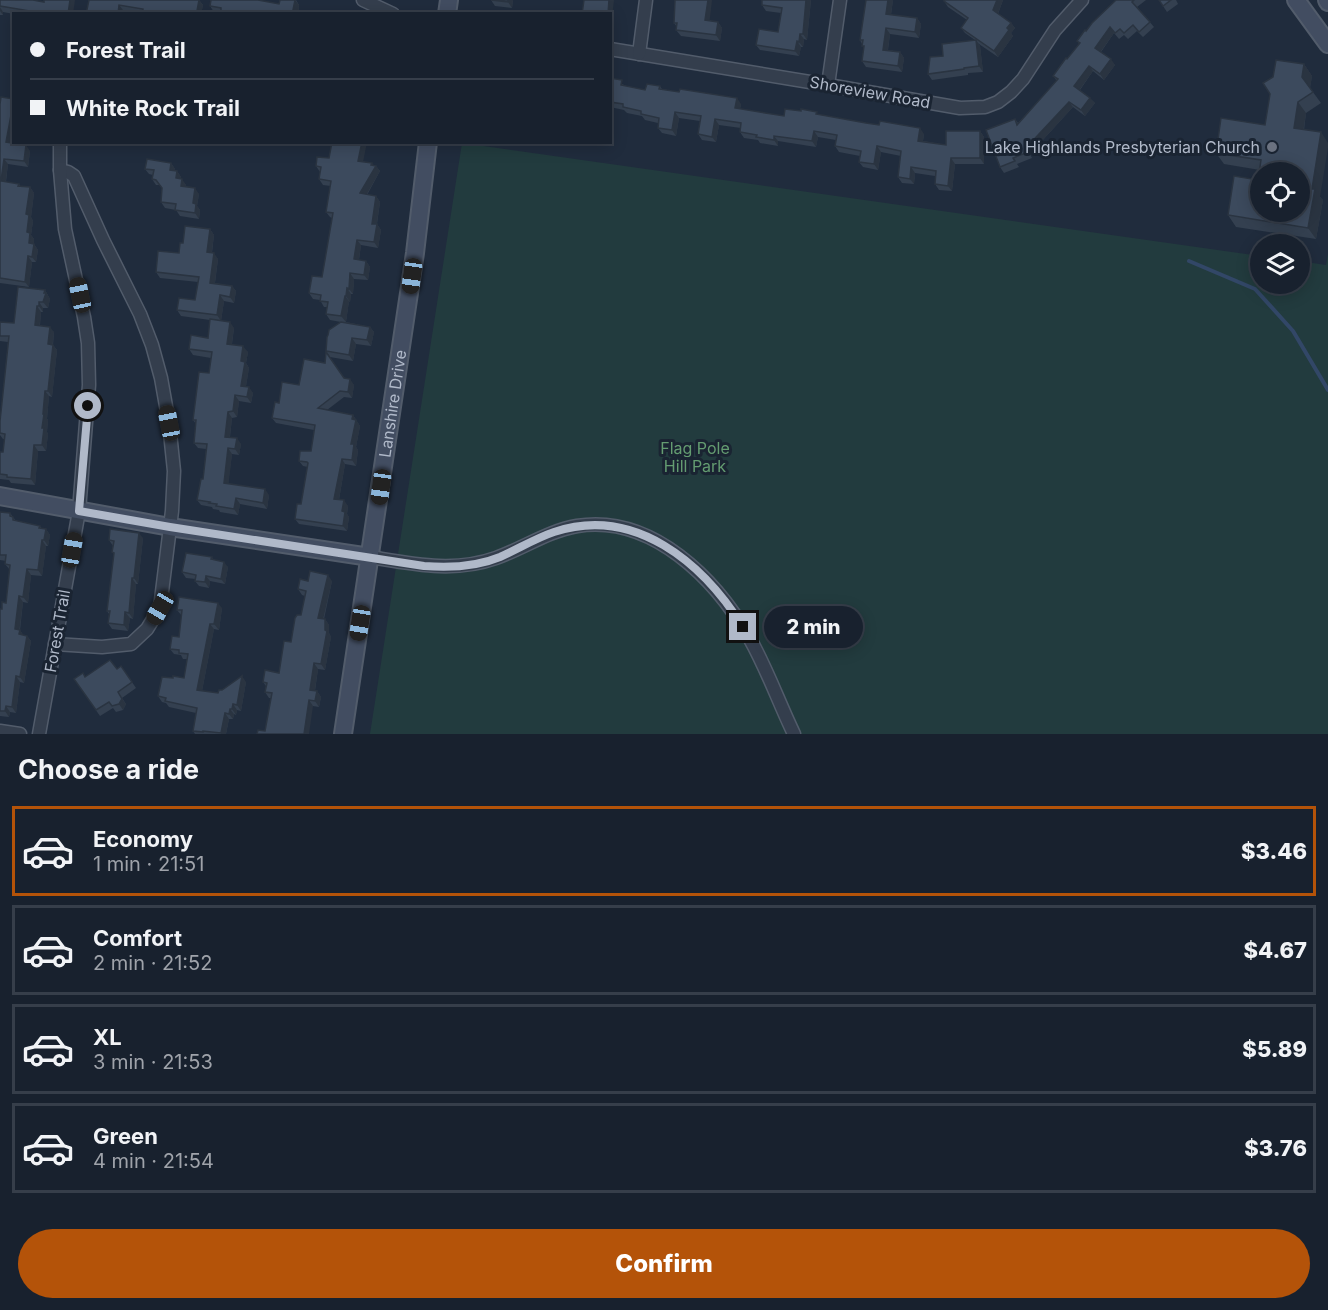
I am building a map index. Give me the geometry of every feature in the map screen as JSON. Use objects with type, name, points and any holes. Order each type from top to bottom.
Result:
[{"type":"street","points":[[363,0],[389,12]]},
{"type":"street","points":[[639,54],[646,0]]},
{"type":"street","points":[[828,85],[840,0]]},
{"type":"street","name":"Shoreview Road","points":[[612,50],[960,108],[985,107],[998,102],[1017,86],[1055,30],[1082,0]]},
{"type":"street","points":[[1296,0],[1328,44]]},
{"type":"street","name":"Forest Trail","points":[[39,734],[79,511],[89,385],[88,343],[84,317],[65,229],[60,144]]},
{"type":"street","name":"Lanshire Drive","points":[[343,734],[415,253],[428,144]]},
{"type":"street","points":[[55,644],[102,646],[131,644],[147,629],[160,608],[174,471],[169,423],[152,345],[140,314],[74,176],[60,171]]},
{"type":"street","points":[[0,496],[170,527],[424,566],[457,567],[477,564],[498,558],[554,532],[577,526],[618,526],[632,530],[652,539],[681,558],[722,597],[750,639],[794,734]]},
{"type":"street","points":[[0,731],[20,734]]},
{"type":"green space","name":"Flag Pole Hill Park","points":[[462,144],[1250,255],[1250,294],[1310,294],[1310,263],[1326,265],[1328,254],[1328,734],[370,734]]},
{"type":"building","points":[[0,0],[44,2],[44,0],[70,0],[68,12],[30,12],[0,6]]},
{"type":"building","points":[[89,0],[199,0],[197,11],[194,12],[142,12],[143,9],[119,5],[118,12],[86,12]]},
{"type":"building","points":[[211,0],[258,0],[279,4],[280,0],[295,0],[293,10],[296,12],[221,12],[221,8],[210,6]]},
{"type":"building","points":[[584,0],[609,0],[608,12],[582,12]]},
{"type":"building","points":[[675,0],[708,0],[705,20],[718,22],[716,35],[676,30]]},
{"type":"building","points":[[762,0],[806,0],[803,34],[800,34],[795,51],[756,45],[759,29],[778,32],[782,8],[762,5]]},
{"type":"building","points":[[866,0],[888,0],[886,14],[917,18],[915,32],[886,28],[883,50],[900,52],[898,66],[862,61],[864,46],[862,46],[863,40],[860,40]]},
{"type":"building","points":[[944,0],[997,0],[993,10],[1011,23],[1007,28],[1009,30],[994,51],[961,28],[968,18]]},
{"type":"building","points":[[1116,0],[1134,0],[1132,2],[1150,22],[1139,32],[1133,25],[1124,33],[1120,29],[1115,33],[1110,27],[1095,48],[1111,59],[1100,74],[1089,66],[1074,86],[1090,98],[1081,110],[1069,102],[1026,148],[1028,152],[1000,167],[986,130],[1015,119],[1017,125],[1058,79],[1053,76],[1080,43],[1077,41],[1085,30]]},
{"type":"building","points":[[1159,0],[1171,0],[1163,6]]},
{"type":"building","points":[[976,40],[979,66],[928,74],[930,57],[943,56],[942,44]]},
{"type":"building","points":[[1276,60],[1304,64],[1302,77],[1313,92],[1298,102],[1294,128],[1321,132],[1310,217],[1310,162],[1261,162],[1261,160],[1216,153],[1221,118],[1265,125],[1270,94],[1263,83],[1273,77]]},
{"type":"building","points":[[612,78],[622,80],[621,85],[645,90],[647,84],[660,86],[659,89],[679,92],[680,89],[737,98],[735,108],[784,116],[785,109],[801,111],[801,109],[866,123],[879,125],[880,121],[920,128],[918,141],[946,145],[946,131],[980,131],[980,158],[951,158],[948,186],[935,184],[936,171],[911,167],[910,179],[898,177],[901,151],[877,146],[874,164],[859,162],[861,151],[835,146],[837,135],[814,131],[812,141],[774,136],[774,140],[740,132],[741,123],[715,119],[712,137],[698,134],[701,116],[675,112],[672,130],[658,128],[659,118],[623,107],[623,104],[612,102]]},
{"type":"building","points":[[1,97],[12,99],[6,142],[26,145],[24,161],[4,159],[1,181],[30,187],[26,214],[29,215],[27,232],[30,233],[29,243],[34,244],[32,257],[28,256],[25,282],[0,278]]},
{"type":"building","points":[[332,144],[362,144],[358,161],[372,163],[371,165],[376,166],[360,193],[376,196],[372,224],[377,224],[374,242],[357,240],[354,259],[366,261],[364,275],[350,273],[349,289],[347,288],[341,316],[326,314],[328,302],[320,301],[321,295],[309,293],[312,276],[322,277],[333,213],[326,212],[331,181],[319,179],[321,167],[316,166],[317,157],[329,158]]},
{"type":"building","points":[[147,159],[171,163],[170,170],[177,171],[176,178],[182,179],[181,186],[195,188],[193,203],[196,204],[195,213],[175,210],[176,204],[161,202],[162,188],[156,180],[152,179],[154,170],[145,169]]},
{"type":"building","points":[[1234,176],[1250,179],[1250,219],[1228,215]]},
{"type":"building","points":[[1271,222],[1309,222],[1308,228]]},
{"type":"building","points":[[185,226],[210,229],[207,252],[214,253],[210,283],[232,286],[230,297],[220,295],[217,315],[177,310],[179,298],[195,300],[199,277],[156,272],[158,251],[179,253]]},
{"type":"building","points":[[18,287],[45,290],[43,302],[39,302],[37,306],[35,325],[50,327],[48,344],[53,345],[48,391],[45,391],[42,445],[34,445],[31,479],[7,477],[7,475],[0,474],[0,452],[3,452],[5,434],[0,433],[0,421],[9,336],[0,336],[0,322],[14,323]]},
{"type":"building","points":[[210,319],[230,322],[227,344],[243,346],[241,361],[245,362],[241,386],[249,387],[247,397],[235,395],[233,411],[228,412],[225,437],[237,438],[235,449],[228,448],[224,483],[265,489],[263,503],[236,498],[234,509],[197,500],[201,479],[203,479],[207,444],[194,443],[196,420],[193,420],[199,372],[209,373],[212,352],[189,349],[191,335],[208,338]]},
{"type":"building","points":[[341,322],[370,327],[367,340],[352,338],[349,355],[326,351],[329,330]]},
{"type":"building","points":[[326,352],[344,378],[350,379],[348,392],[340,391],[318,408],[353,415],[352,419],[356,420],[351,444],[354,444],[352,460],[342,459],[334,499],[344,500],[343,526],[295,519],[297,504],[301,504],[308,463],[299,461],[300,451],[311,451],[315,425],[272,418],[275,402],[279,403],[282,382],[299,385],[304,359],[325,363]]},
{"type":"building","points":[[0,512],[10,513],[13,520],[46,529],[44,540],[42,540],[38,570],[27,569],[23,597],[19,596],[15,629],[20,630],[19,634],[27,636],[20,677],[16,676],[12,707],[6,706],[5,711],[0,711],[0,609],[2,609],[2,602],[6,603],[10,565],[5,564],[6,555],[0,555]]},
{"type":"building","points":[[110,529],[139,533],[129,613],[125,612],[124,625],[108,623],[110,611],[107,611],[114,553],[112,552],[114,541],[109,540]]},
{"type":"building","points":[[186,553],[212,557],[211,559],[224,562],[221,579],[206,576],[205,582],[195,581],[196,575],[182,572]]},
{"type":"building","points":[[310,571],[328,575],[318,618],[325,619],[325,630],[327,631],[321,664],[314,663],[310,690],[317,691],[315,701],[309,700],[304,734],[257,734],[258,730],[265,731],[272,693],[265,692],[267,683],[263,682],[265,670],[279,673],[284,641],[291,642],[295,618],[301,615],[306,591],[298,589],[300,579],[308,581]]},
{"type":"building","points":[[179,597],[218,603],[214,624],[210,624],[197,690],[218,693],[219,690],[242,676],[237,705],[233,704],[229,714],[225,713],[221,733],[193,731],[197,708],[165,701],[166,698],[158,696],[162,677],[184,678],[188,654],[170,649],[172,636],[179,637],[182,610],[177,610]]},
{"type":"building","points":[[110,660],[117,669],[121,666],[132,682],[118,692],[122,699],[119,704],[112,706],[109,702],[96,710],[74,679],[83,673],[85,677]]},
{"type":"waterway","points":[[1189,261],[1255,289],[1293,331],[1328,390]]},
{"type":"place","name":"Lake Highlands Presbyterian Church","points":[[1272,147]]},
{"type":"route","points":[[88,406],[79,511],[440,567],[477,564],[498,558],[554,532],[577,526],[618,526],[632,530],[665,546],[696,570],[722,597],[743,627]]}]
